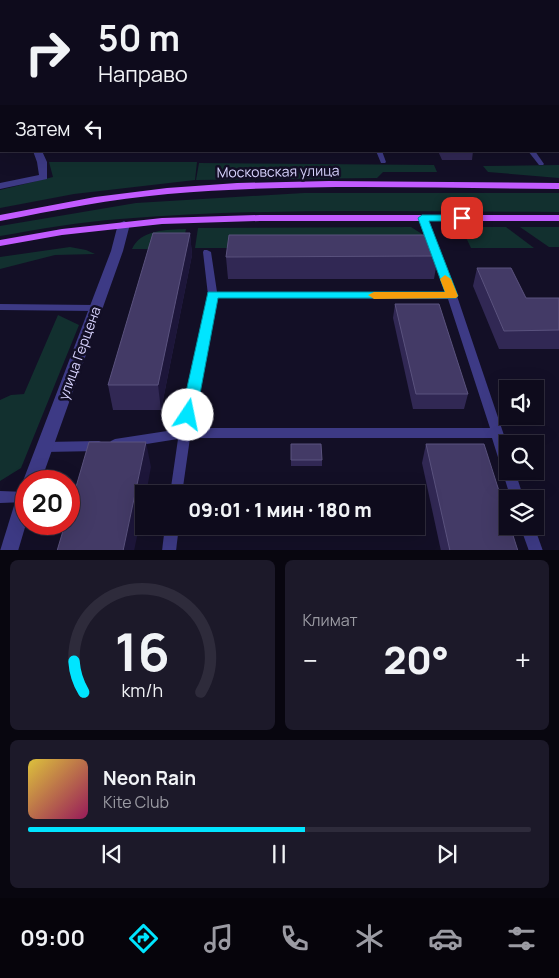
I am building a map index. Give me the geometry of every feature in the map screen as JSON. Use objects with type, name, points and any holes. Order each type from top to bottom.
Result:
[{"type":"main road","name":"Московская улица","points":[[0,218],[90,202],[190,189],[293,185],[559,186]]},
{"type":"main road","points":[[0,243],[124,224],[260,218],[559,218]]},
{"type":"street","points":[[0,186],[44,177],[42,162],[37,152]]},
{"type":"street","name":"улица Герцена","points":[[36,470],[117,251],[124,224]]},
{"type":"street","points":[[8,550],[15,529]]},
{"type":"lane","points":[[379,152],[383,162]]},
{"type":"lane","points":[[532,152],[541,164]]},
{"type":"lane","points":[[422,218],[452,296],[499,442]]},
{"type":"lane","points":[[177,485],[185,433],[213,295],[207,252]]},
{"type":"lane","points":[[213,295],[452,296]]},
{"type":"lane","points":[[0,307],[95,308]]},
{"type":"lane","points":[[44,447],[92,447],[185,433],[496,433]]},
{"type":"lane","points":[[0,497],[15,497]]},
{"type":"lane","points":[[168,550],[170,535]]},
{"type":"lane","points":[[531,535],[536,550]]},
{"type":"green space","points":[[49,162],[197,162],[195,180],[74,194],[0,208],[0,190],[53,177]]},
{"type":"green space","points":[[199,163],[434,165],[437,172],[383,172],[377,178],[196,180]]},
{"type":"green space","points":[[559,165],[559,178],[488,172],[483,166]]},
{"type":"green space","points":[[304,193],[559,193],[559,212],[340,211],[175,215],[105,220],[0,236],[0,226],[136,203]]},
{"type":"green space","points":[[411,227],[422,234],[427,248],[195,248],[198,228]]},
{"type":"green space","points":[[461,227],[506,227],[534,248],[471,248]]},
{"type":"green space","points":[[520,227],[559,227],[559,247],[549,247]]},
{"type":"green space","points":[[186,229],[182,249],[132,249],[136,242],[148,234],[163,230]]},
{"type":"green space","points":[[70,247],[95,254],[55,255],[0,269],[0,257]]},
{"type":"green space","points":[[58,315],[79,325],[21,468],[0,481],[0,400],[11,395],[24,394]]},
{"type":"building","points":[[153,233],[190,233],[158,385],[108,385]]},
{"type":"building","points":[[229,235],[431,235],[438,256],[226,257]]},
{"type":"building","points":[[477,268],[511,268],[526,298],[559,298],[559,330],[504,331]]},
{"type":"building","points":[[395,304],[439,304],[468,394],[416,394]]},
{"type":"building","points":[[89,442],[146,442],[137,485],[135,485],[135,494],[123,550],[57,550],[62,535],[80,535],[80,473]]},
{"type":"building","points":[[291,444],[321,444],[322,460],[291,460]]},
{"type":"building","points":[[426,444],[484,444],[499,491],[499,535],[513,535],[518,550],[450,550]]},
{"type":"slow traffic","points":[[374,295],[452,296],[445,279]]},
{"type":"route","points":[[188,415],[213,295],[452,296],[422,218],[462,218]]}]
